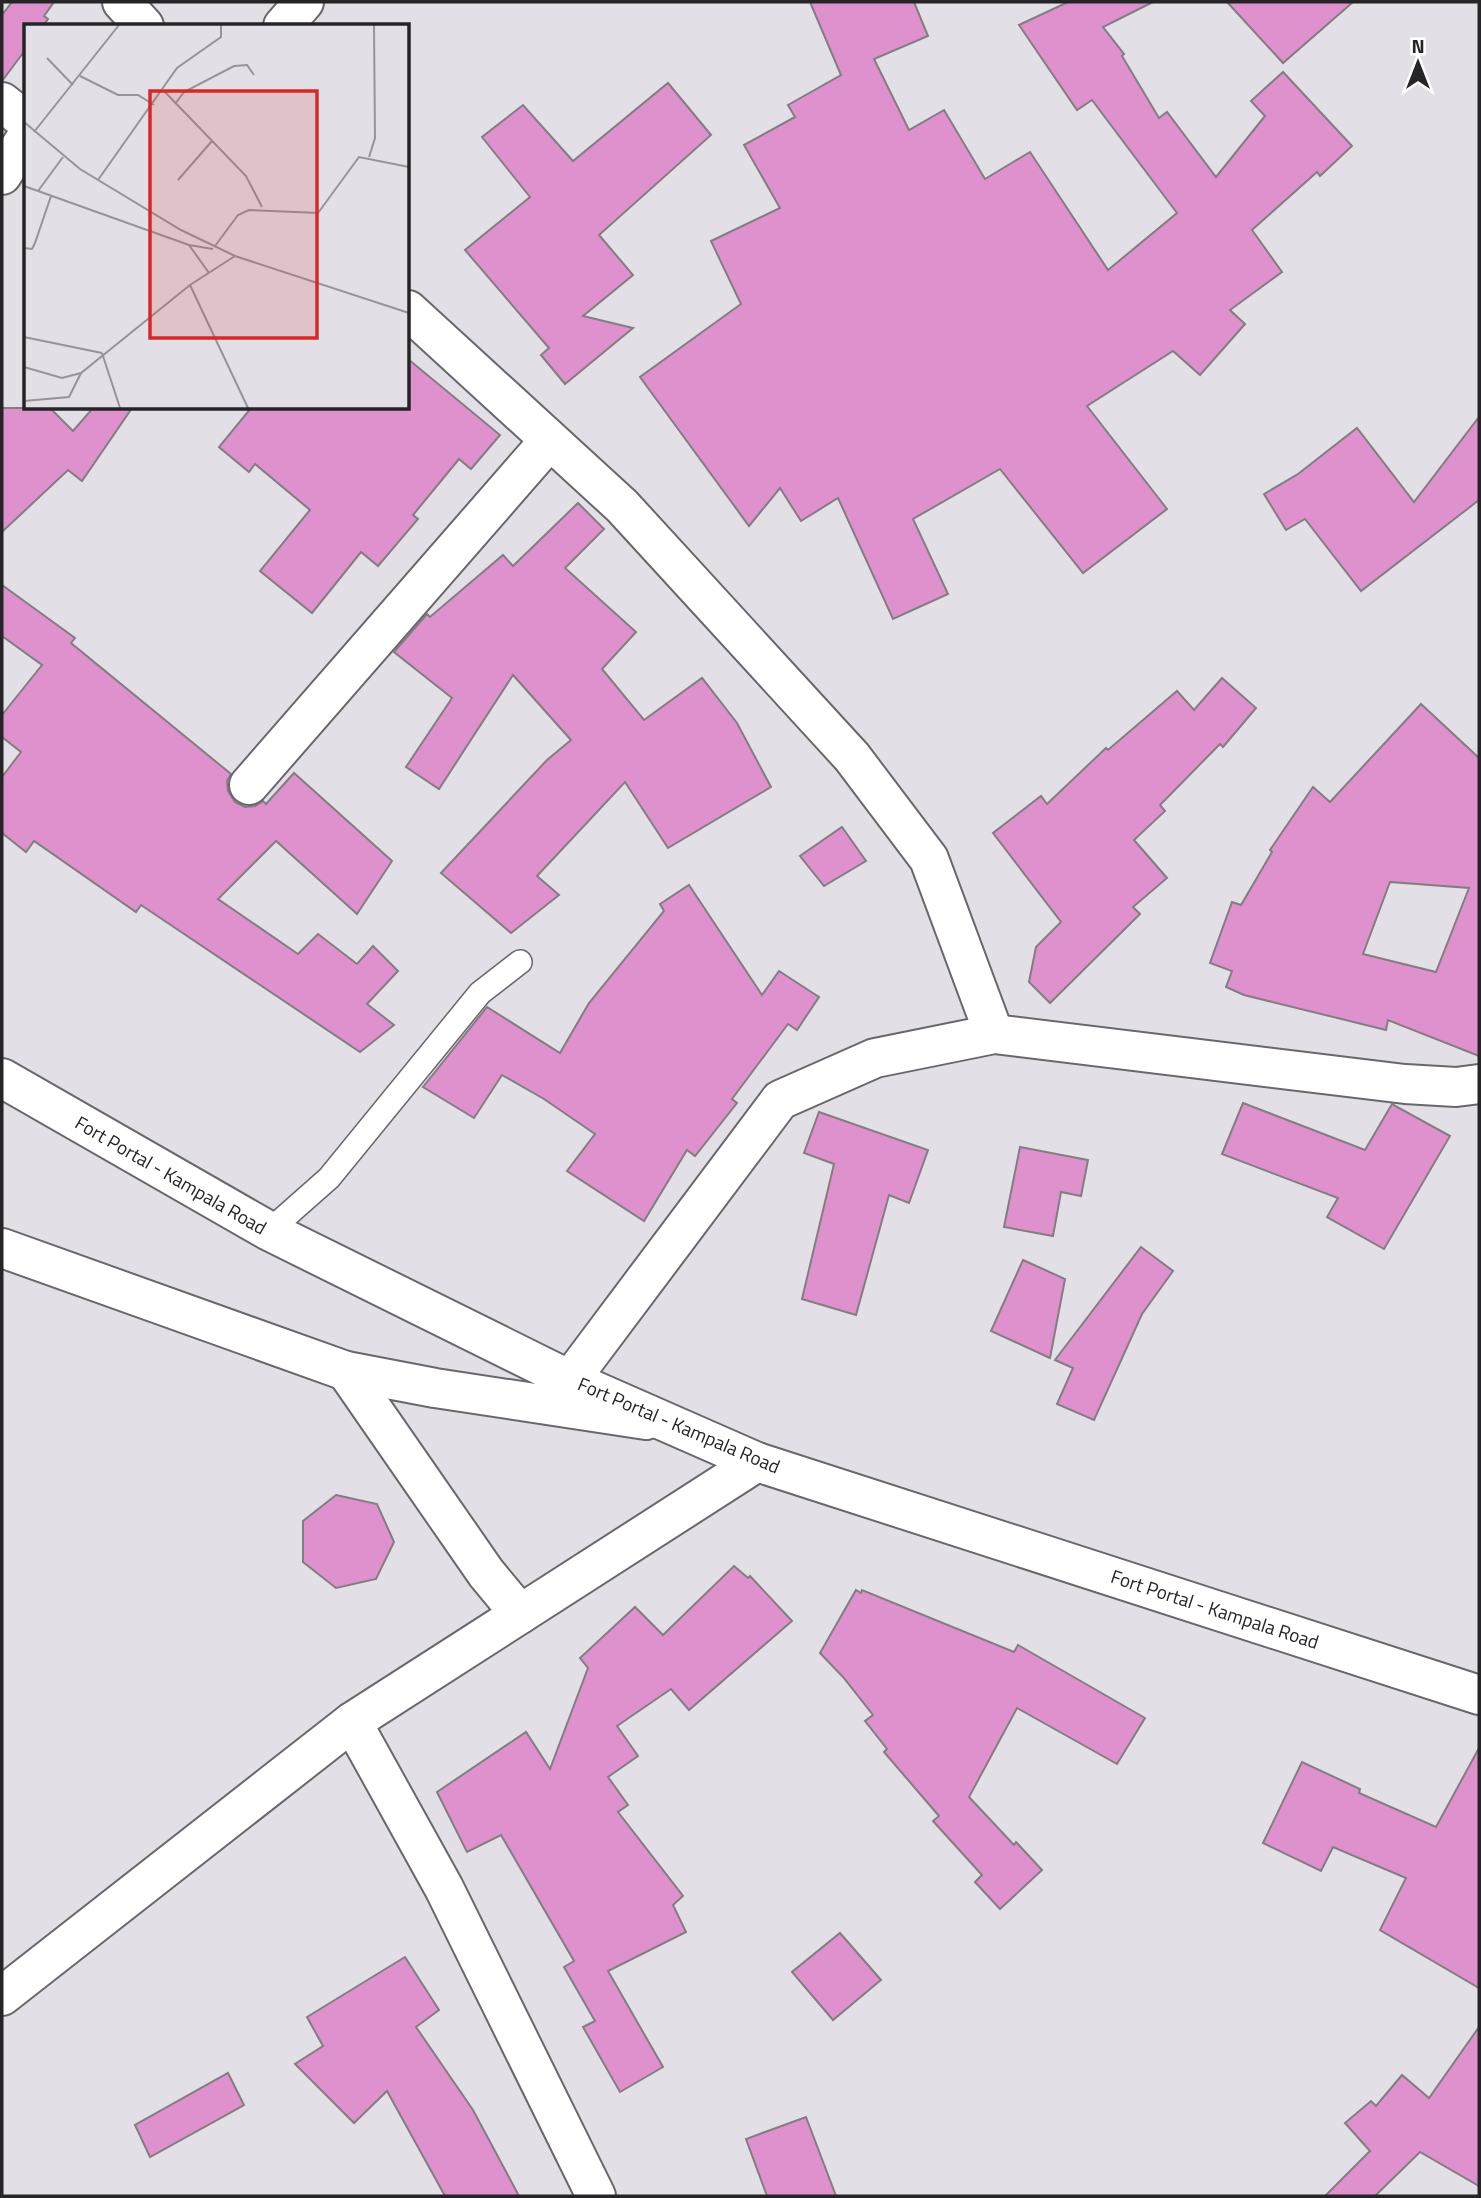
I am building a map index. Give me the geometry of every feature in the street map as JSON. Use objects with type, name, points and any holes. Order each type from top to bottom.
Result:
[{"type":"street","points":[[102,24],[119,2],[142,24]]},
{"type":"street","points":[[285,24],[304,2]]},
{"type":"street","points":[[2,102],[24,119]]},
{"type":"street","points":[[2,175],[24,141]]},
{"type":"street","points":[[410,312],[622,506],[843,747],[929,859],[994,1034]]},
{"type":"street","points":[[249,785],[549,441]]},
{"type":"street","points":[[570,1380],[780,1100],[875,1058],[994,1034],[1405,1084],[1456,1087],[1479,1084]]},
{"type":"street","name":"Fort Portal - Kampala Road","points":[[2,1078],[268,1231],[570,1380],[757,1462],[1479,1695]]},
{"type":"street","points":[[2,1248],[346,1371],[435,1388],[673,1424]]},
{"type":"street","points":[[346,1371],[486,1573],[520,1614]]},
{"type":"street","points":[[2,1996],[352,1722],[757,1462]]},
{"type":"street","points":[[352,1722],[444,1888],[596,2196]]},
{"type":"lane","points":[[268,1231],[329,1178],[481,993],[520,962]]},
{"type":"building","points":[[12,2],[54,2],[44,16],[48,19],[44,24],[24,24],[24,52],[2,81],[2,15]]},
{"type":"building","points":[[810,2],[914,2],[928,36],[874,59],[909,130],[944,110],[985,179],[1030,152],[1108,270],[1177,213],[1092,100],[1077,110],[1019,25],[1068,2],[1153,2],[1103,27],[1124,54],[1122,56],[1159,118],[1167,112],[1216,177],[1265,116],[1251,101],[1283,72],[1352,146],[1320,176],[1317,172],[1252,230],[1282,272],[1230,310],[1245,324],[1200,375],[1173,351],[1087,406],[1167,509],[1083,573],[1000,469],[913,519],[948,594],[893,619],[838,498],[801,521],[780,488],[749,526],[640,377],[741,304],[711,241],[780,208],[744,145],[795,117],[788,105],[841,75]]},
{"type":"building","points":[[1227,2],[1353,2],[1283,63]]},
{"type":"building","points":[[668,83],[711,135],[599,235],[633,275],[583,316],[633,328],[565,384],[541,355],[549,348],[465,250],[530,197],[482,137],[523,105],[573,161]]},
{"type":"building","points":[[410,361],[500,435],[471,469],[459,459],[413,515],[418,519],[378,566],[361,552],[312,613],[260,571],[310,510],[255,464],[249,472],[219,447],[249,410],[410,410]]},
{"type":"building","points":[[2,408],[52,410],[73,431],[91,410],[131,410],[82,481],[68,470],[2,532]]},
{"type":"building","points":[[1479,417],[1479,500],[1361,591],[1305,519],[1286,530],[1264,494],[1298,474],[1357,428],[1414,502]]},
{"type":"building","points":[[578,503],[604,529],[565,568],[636,632],[602,669],[644,720],[702,678],[737,723],[771,787],[668,848],[625,782],[537,876],[559,895],[511,933],[441,873],[547,760],[571,740],[513,675],[439,789],[406,767],[452,698],[394,652],[427,614],[430,617],[503,555],[513,566]]},
{"type":"building","points":[[2,585],[75,638],[71,643],[231,774],[227,781],[228,791],[235,802],[245,807],[255,806],[263,801],[266,804],[294,773],[392,861],[357,914],[276,841],[218,899],[298,954],[318,934],[357,964],[373,946],[398,971],[367,1004],[394,1025],[360,1052],[141,905],[136,912],[34,841],[26,852],[2,833],[2,777],[21,752],[2,737],[2,715],[42,665],[2,636]]},
{"type":"building","points":[[1222,678],[1256,708],[1223,747],[1220,744],[1160,805],[1165,811],[1134,840],[1167,878],[1133,907],[1140,914],[1050,1003],[1029,982],[1036,947],[1061,922],[993,833],[1041,796],[1047,804],[1106,748],[1108,750],[1177,691],[1194,710]]},
{"type":"building","points":[[1421,704],[1479,758],[1479,1056],[1388,1020],[1386,1030],[1244,995],[1226,987],[1232,971],[1210,963],[1232,902],[1241,905],[1272,852],[1270,850],[1313,787],[1330,802]],"holes":[[[1390,882],[1469,888],[1436,972],[1363,954]]]},
{"type":"building","points":[[842,827],[866,861],[824,886],[800,856]]},
{"type":"building","points":[[689,885],[762,995],[779,971],[819,997],[797,1030],[788,1024],[732,1099],[737,1103],[695,1156],[687,1150],[644,1221],[567,1171],[595,1134],[544,1099],[502,1075],[474,1118],[423,1087],[487,1007],[560,1053],[589,1003],[664,911],[660,904]]},
{"type":"building","points":[[1243,1103],[1365,1150],[1392,1104],[1450,1136],[1384,1249],[1327,1217],[1338,1198],[1222,1154]]},
{"type":"building","points":[[819,1112],[928,1150],[909,1203],[889,1195],[856,1315],[802,1299],[834,1164],[804,1153]]},
{"type":"building","points":[[1020,1147],[1088,1160],[1081,1196],[1061,1192],[1053,1236],[1004,1227]]},
{"type":"building","points":[[1141,1247],[1173,1271],[1142,1314],[1094,1420],[1057,1404],[1073,1368],[1055,1360]]},
{"type":"building","points":[[1023,1260],[1065,1279],[1050,1358],[991,1331]]},
{"type":"building","points":[[336,1495],[377,1504],[394,1542],[376,1579],[336,1588],[303,1562],[303,1521]]},
{"type":"building","points":[[734,1566],[748,1578],[750,1576],[792,1621],[689,1710],[671,1689],[617,1726],[638,1756],[608,1777],[628,1805],[618,1812],[683,1896],[673,1905],[686,1932],[608,1971],[663,2067],[620,2092],[583,2027],[595,2021],[564,1967],[574,1961],[501,1835],[467,1852],[437,1792],[526,1732],[550,1769],[588,1668],[580,1658],[635,1607],[663,1635]]},
{"type":"building","points":[[856,1590],[861,1593],[862,1590],[1014,1652],[1018,1645],[1145,1718],[1117,1764],[1017,1708],[969,1797],[1014,1845],[1016,1842],[1042,1870],[1000,1909],[975,1882],[982,1875],[933,1821],[939,1816],[884,1752],[887,1749],[865,1721],[873,1715],[820,1653]]},
{"type":"building","points":[[1479,1748],[1479,1988],[1380,1930],[1406,1878],[1333,1847],[1321,1871],[1263,1843],[1302,1762],[1360,1789],[1359,1793],[1436,1827]]},
{"type":"building","points":[[840,1933],[881,1980],[833,2020],[792,1972]]},
{"type":"building","points":[[405,1957],[439,2010],[416,2027],[473,2110],[519,2196],[445,2196],[387,2091],[354,2123],[295,2064],[323,2046],[307,2017]]},
{"type":"building","points":[[1479,2027],[1479,2186],[1420,2152],[1375,2196],[1325,2196],[1370,2151],[1345,2123],[1371,2101],[1376,2106],[1402,2075],[1429,2098]]},
{"type":"building","points":[[228,2073],[244,2105],[150,2157],[135,2125]]},
{"type":"building","points":[[806,2117],[836,2196],[767,2196],[746,2139]]}]
